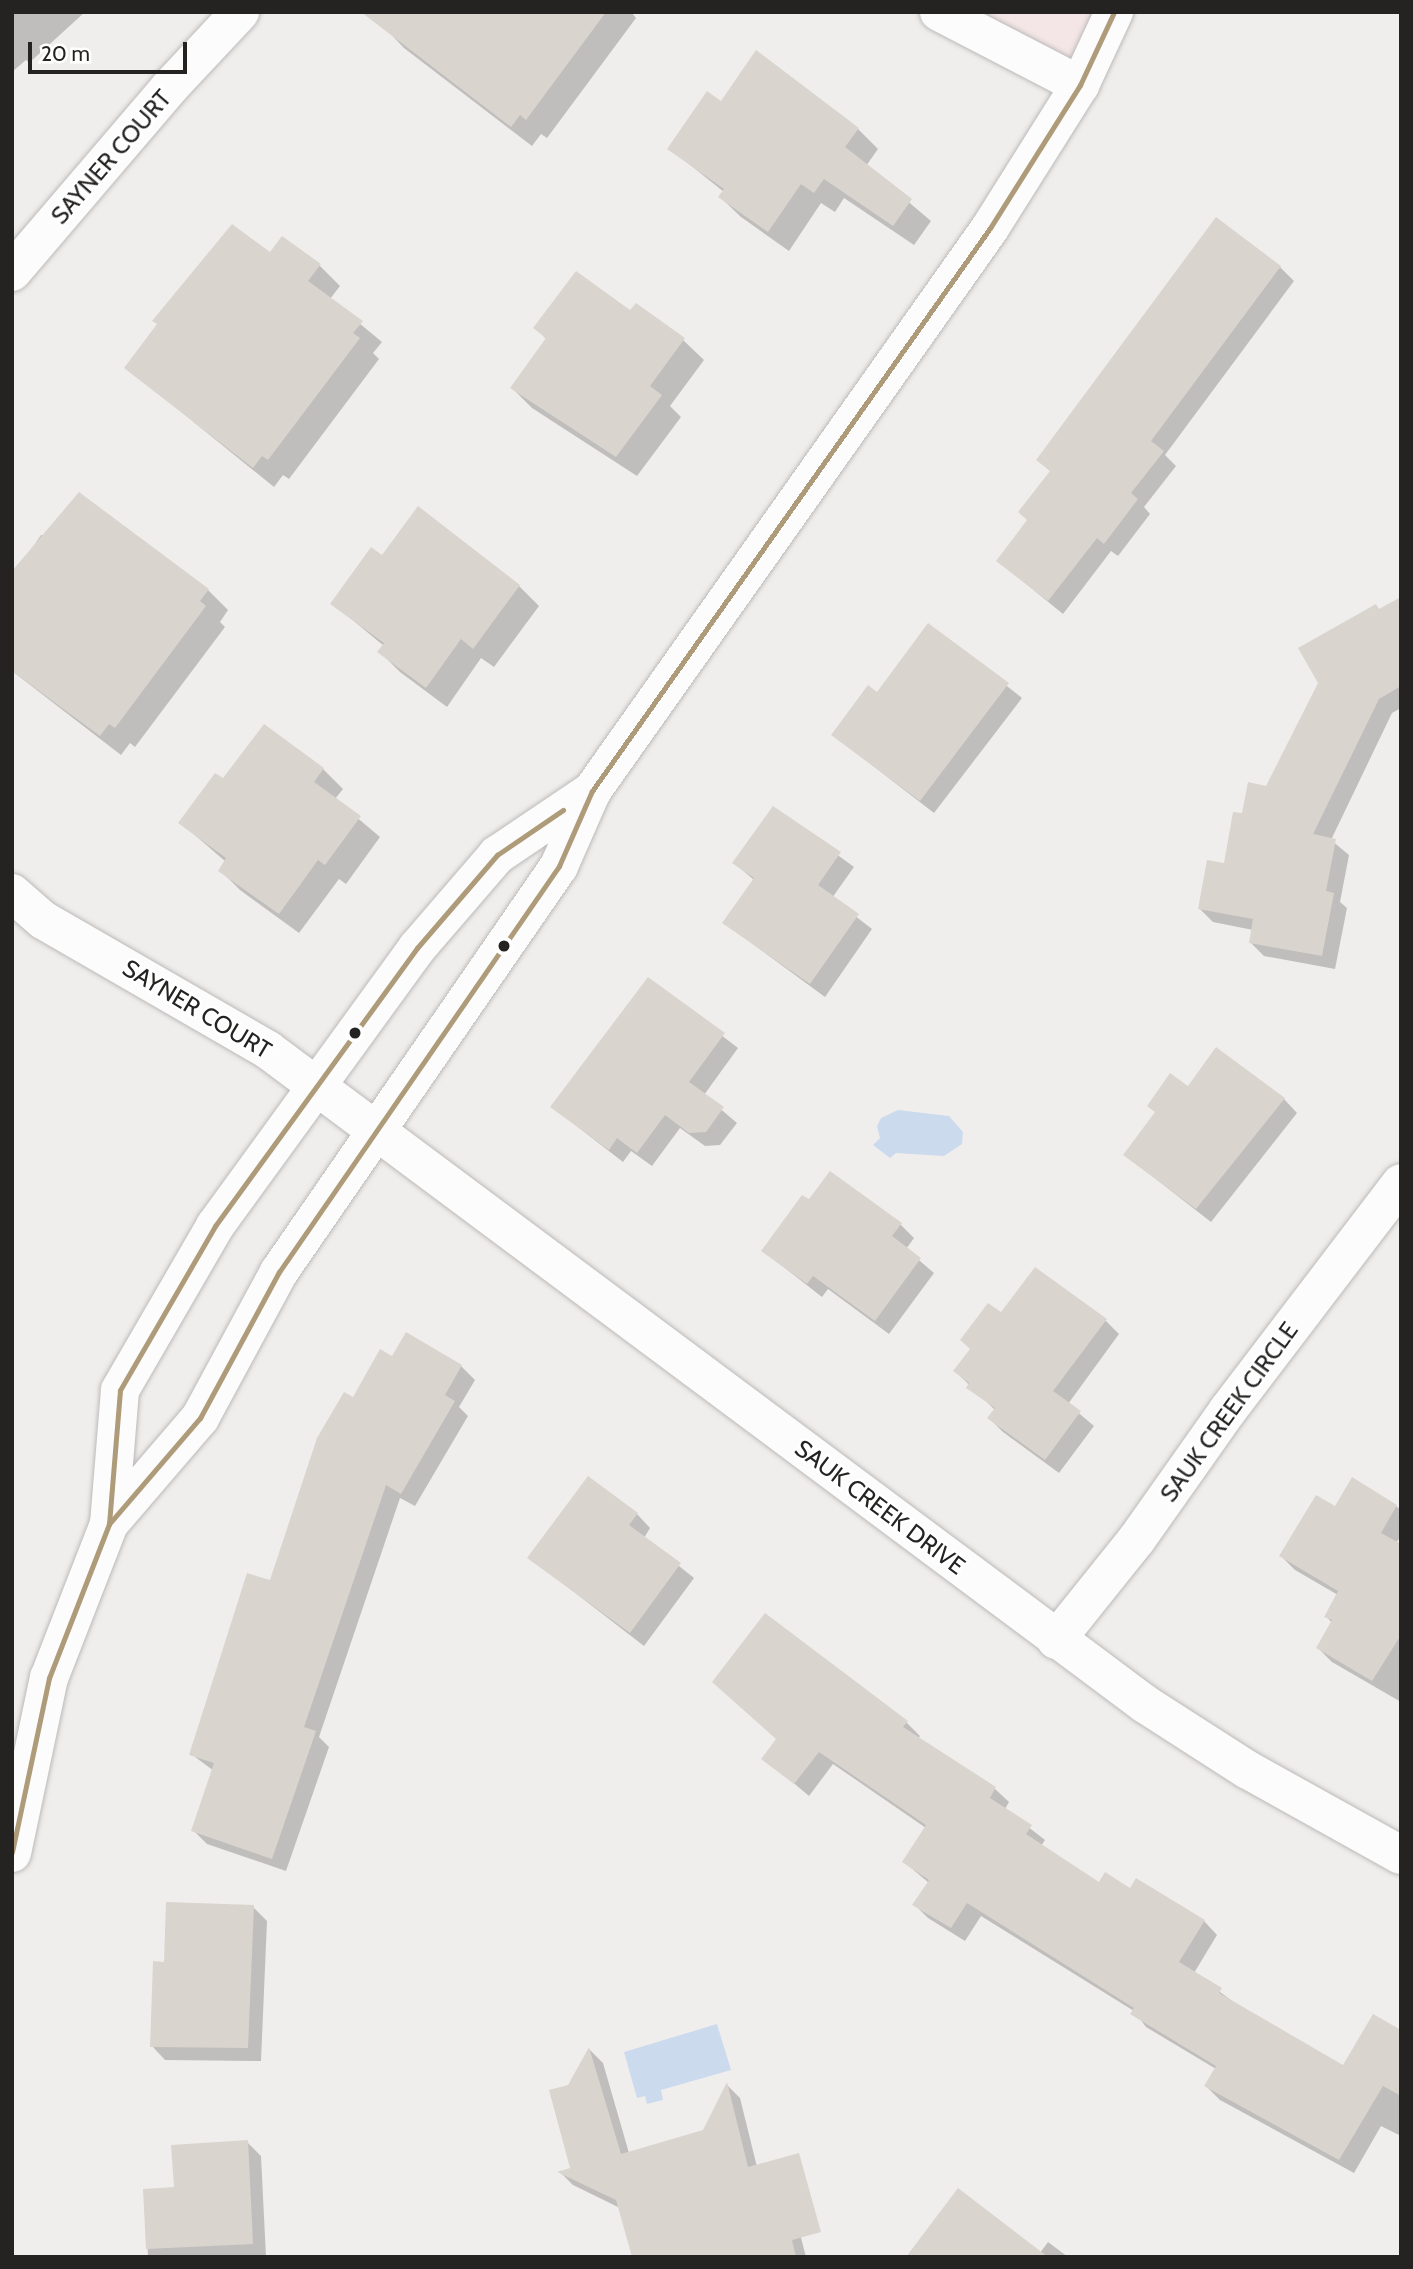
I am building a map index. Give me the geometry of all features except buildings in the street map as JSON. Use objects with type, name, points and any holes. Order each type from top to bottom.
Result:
[{"type":"street","name":"SAYNER COURT","points":[[12,272],[169,88],[240,12]]},
{"type":"street","points":[[939,12],[1080,85]]},
{"type":"street","points":[[109,1524],[200,1418],[279,1272],[377,1134],[559,866],[592,791],[990,228],[1080,85],[1114,12]]},
{"type":"street","points":[[12,1853],[49,1678],[109,1524],[120,1390],[215,1226],[314,1086],[417,948],[497,855],[592,791]]},
{"type":"street","name":"SAYNER COURT","points":[[12,893],[43,920],[268,1050],[377,1134]]},
{"type":"street","name":"SAUK CREEK DRIVE","points":[[377,1134],[465,1194],[1056,1640],[1248,1770],[1401,1855]]},
{"type":"street","name":"SAUK CREEK CIRCLE","points":[[1056,1640],[1137,1539],[1228,1410],[1401,1183]]},
{"type":"shaded area","points":[[939,12],[1114,12],[1080,85]]},
{"type":"water","points":[[898,1110],[949,1116],[963,1132],[962,1144],[944,1156],[896,1153],[890,1158],[873,1145],[880,1138],[877,1126],[881,1118]]},
{"type":"water","points":[[717,2024],[731,2070],[661,2090],[663,2100],[647,2104],[645,2096],[637,2098],[624,2052]]},
{"type":"transit line","points":[[109,1524],[200,1418],[279,1272],[559,866],[592,791],[990,228],[1080,85],[1114,12]]},
{"type":"transit line","points":[[12,1852],[49,1678],[109,1524],[120,1390],[215,1226],[417,948],[497,855],[563,810]]}]
